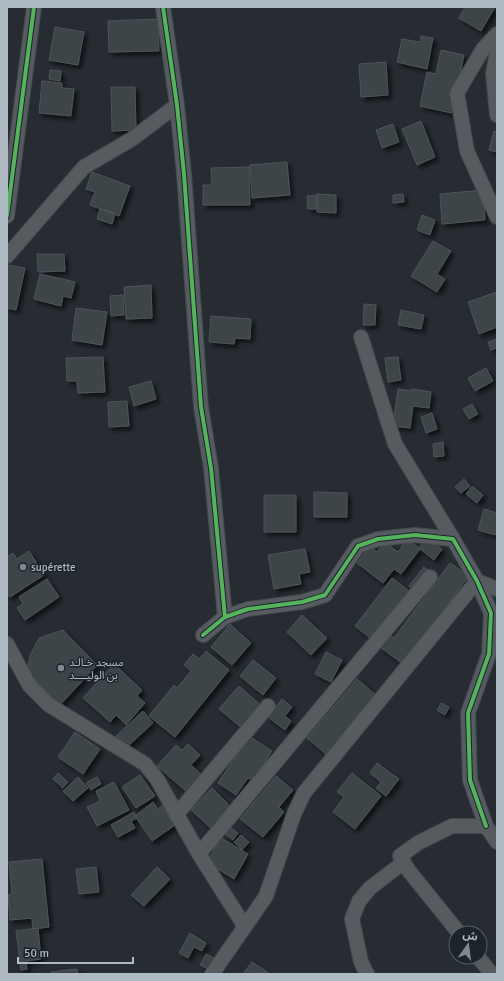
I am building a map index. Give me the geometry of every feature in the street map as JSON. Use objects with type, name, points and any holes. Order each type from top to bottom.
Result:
[{"type":"street","points":[[7,216],[34,7]]},
{"type":"street","points":[[163,7],[177,105],[184,174],[201,407],[212,468],[225,617]]},
{"type":"street","points":[[497,34],[483,49],[457,93],[467,151],[497,217]]},
{"type":"street","points":[[497,53],[493,73],[497,115]]},
{"type":"street","points":[[7,256],[84,167],[132,139],[177,105]]},
{"type":"street","points":[[361,337],[395,444],[454,539],[478,581],[492,613],[490,654],[468,712],[470,780],[486,826],[497,842]]},
{"type":"street","points":[[202,635],[225,617],[248,609],[302,602],[325,595],[358,546],[378,539],[414,535],[454,539]]},
{"type":"street","points":[[199,854],[430,577]]},
{"type":"street","points":[[478,581],[497,589]]},
{"type":"street","points":[[212,974],[244,927],[253,917],[266,896],[294,814],[304,793],[478,581]]},
{"type":"street","points":[[7,644],[29,685],[49,705],[145,764],[157,779],[176,815],[244,927]]},
{"type":"street","points":[[176,815],[268,706]]},
{"type":"street","points":[[453,925],[409,871],[400,856],[418,843],[452,826],[486,826]]},
{"type":"street","points":[[362,970],[352,919],[359,901],[376,882],[404,862]]},
{"type":"street","points":[[485,965],[492,974]]},
{"type":"building","points":[[465,7],[495,7],[481,31],[459,18]]},
{"type":"building","points":[[158,19],[159,51],[109,52],[108,21]]},
{"type":"building","points":[[55,27],[84,32],[78,65],[49,60]]},
{"type":"building","points":[[421,36],[433,38],[427,69],[397,62],[402,39],[420,42]]},
{"type":"building","points":[[441,50],[464,55],[452,113],[420,106],[427,72],[436,74]]},
{"type":"building","points":[[386,62],[388,95],[361,97],[359,64]]},
{"type":"building","points":[[50,70],[61,71],[60,81],[49,79]]},
{"type":"building","points":[[42,81],[62,83],[62,88],[74,89],[71,116],[39,113]]},
{"type":"building","points":[[111,87],[135,87],[136,130],[112,131]]},
{"type":"building","points":[[421,121],[435,157],[417,165],[402,129]]},
{"type":"building","points":[[393,124],[399,142],[382,148],[376,130]]},
{"type":"building","points":[[494,131],[497,132],[497,152],[489,150]]},
{"type":"building","points":[[287,162],[290,195],[252,198],[250,165]]},
{"type":"building","points":[[249,167],[250,205],[203,205],[203,185],[212,185],[211,168]]},
{"type":"building","points":[[92,172],[130,186],[119,216],[90,205],[95,192],[86,189]]},
{"type":"building","points":[[483,190],[485,220],[442,224],[440,194]]},
{"type":"building","points":[[317,194],[336,195],[336,213],[317,212]]},
{"type":"building","points":[[403,194],[404,202],[393,203],[393,195]]},
{"type":"building","points":[[316,195],[317,209],[308,209],[307,196]]},
{"type":"building","points":[[100,209],[115,213],[112,224],[97,219]]},
{"type":"building","points":[[422,215],[435,220],[430,235],[417,230]]},
{"type":"building","points":[[433,241],[451,251],[437,274],[445,279],[437,292],[411,276]]},
{"type":"building","points":[[37,254],[64,254],[65,271],[38,272]]},
{"type":"building","points":[[7,265],[25,268],[16,310],[7,308]]},
{"type":"building","points":[[40,274],[75,282],[71,298],[63,296],[61,306],[34,299]]},
{"type":"building","points":[[151,285],[152,318],[126,319],[124,287]]},
{"type":"building","points":[[497,292],[497,327],[479,334],[468,302]]},
{"type":"building","points":[[123,295],[124,315],[111,316],[110,296]]},
{"type":"building","points":[[364,304],[376,305],[375,325],[363,325]]},
{"type":"building","points":[[76,308],[107,312],[102,345],[72,340]]},
{"type":"building","points":[[401,310],[424,315],[421,329],[398,325]]},
{"type":"building","points":[[211,316],[251,319],[250,339],[235,338],[234,344],[209,342]]},
{"type":"building","points":[[497,339],[497,348],[491,350],[488,342]]},
{"type":"building","points":[[103,357],[105,392],[78,393],[77,381],[67,381],[66,358]]},
{"type":"building","points":[[398,357],[401,380],[388,382],[385,358]]},
{"type":"building","points":[[486,368],[493,381],[475,391],[468,378]]},
{"type":"building","points":[[151,381],[156,399],[134,406],[129,387]]},
{"type":"building","points":[[398,389],[412,391],[412,389],[431,392],[429,408],[413,406],[410,428],[393,426]]},
{"type":"building","points":[[127,401],[129,426],[109,427],[108,402]]},
{"type":"building","points":[[472,404],[478,414],[469,419],[463,409]]},
{"type":"building","points":[[432,413],[437,429],[426,433],[421,417]]},
{"type":"building","points":[[443,442],[444,456],[434,457],[433,444]]},
{"type":"building","points":[[464,479],[470,486],[461,493],[455,487]]},
{"type":"building","points":[[472,486],[483,495],[477,503],[466,494]]},
{"type":"building","points":[[314,492],[347,493],[347,517],[314,517]]},
{"type":"building","points":[[264,495],[296,495],[296,532],[264,532]]},
{"type":"building","points":[[484,509],[497,513],[497,528],[495,535],[478,530]]},
{"type":"building","points":[[427,538],[442,549],[434,560],[420,549],[401,574],[394,569],[383,583],[357,563],[370,546],[377,552],[385,542],[398,552],[407,539],[419,548]]},
{"type":"building","points":[[305,549],[310,572],[299,574],[301,584],[274,589],[268,555]]},
{"type":"building","name":"supérette","points":[[29,551],[44,575],[10,597],[7,594],[7,557],[13,553],[17,559]]},
{"type":"building","points":[[450,563],[469,576],[403,664],[380,647],[389,634],[394,638]]},
{"type":"building","points":[[424,567],[429,571],[414,590],[409,586]]},
{"type":"building","points":[[392,578],[412,593],[374,641],[355,626]]},
{"type":"building","points":[[47,579],[59,597],[25,620],[17,608],[23,604],[19,597]]},
{"type":"building","points":[[302,615],[327,638],[311,655],[287,632]]},
{"type":"building","points":[[230,624],[251,643],[232,665],[211,647]]},
{"type":"building","name":"مسجد خـالـد بن الوليــــد","points":[[63,630],[97,665],[60,705],[27,671],[30,656],[39,638]]},
{"type":"building","points":[[206,651],[229,670],[175,737],[149,716],[174,685],[177,688],[191,671],[184,665],[193,654],[200,659]]},
{"type":"building","points":[[326,652],[342,660],[331,682],[315,674]]},
{"type":"building","points":[[253,660],[276,678],[263,695],[240,676]]},
{"type":"building","points":[[114,664],[142,690],[137,696],[145,703],[126,725],[116,715],[110,722],[83,698]]},
{"type":"building","points":[[357,679],[377,696],[327,755],[307,738]]},
{"type":"building","points":[[239,686],[262,706],[243,729],[219,709]]},
{"type":"building","points":[[282,699],[292,707],[285,716],[291,721],[285,730],[268,717]]},
{"type":"building","points":[[441,703],[449,707],[445,715],[437,710]]},
{"type":"building","points":[[143,711],[153,723],[127,747],[116,736]]},
{"type":"building","points":[[75,732],[100,749],[83,774],[58,757]]},
{"type":"building","points":[[249,736],[272,751],[253,781],[248,778],[236,795],[218,783]]},
{"type":"building","points":[[188,744],[200,755],[191,765],[202,775],[187,792],[157,766],[176,745],[182,750]]},
{"type":"building","points":[[377,763],[399,779],[386,796],[376,788],[381,782],[370,773]]},
{"type":"building","points":[[58,773],[68,782],[63,788],[53,779]]},
{"type":"building","points":[[352,773],[381,796],[355,829],[333,812],[344,797],[337,792]]},
{"type":"building","points":[[140,775],[155,796],[136,808],[122,787]]},
{"type":"building","points":[[276,776],[293,790],[279,807],[284,812],[263,837],[240,819]]},
{"type":"building","points":[[78,777],[88,788],[73,801],[63,791]]},
{"type":"building","points":[[97,777],[101,784],[91,790],[86,783]]},
{"type":"building","points":[[114,782],[129,810],[97,826],[87,807],[100,801],[96,791]]},
{"type":"building","points":[[212,788],[233,809],[213,830],[191,810]]},
{"type":"building","points":[[153,802],[158,809],[165,804],[178,823],[152,841],[135,816]]},
{"type":"building","points":[[134,812],[137,818],[131,821],[135,828],[118,837],[111,825]]},
{"type":"building","points":[[230,827],[238,833],[233,840],[225,834]]},
{"type":"building","points":[[241,835],[249,842],[242,850],[234,842]]},
{"type":"building","points":[[221,838],[248,854],[234,879],[207,862]]},
{"type":"building","points":[[42,859],[49,927],[33,929],[32,918],[10,920],[8,895],[12,894],[9,862]]},
{"type":"building","points":[[96,867],[99,892],[79,894],[76,869]]},
{"type":"building","points":[[157,867],[170,879],[144,906],[131,895]]},
{"type":"building","points":[[38,928],[41,959],[26,961],[27,969],[21,970],[16,931]]},
{"type":"building","points":[[190,933],[206,943],[202,951],[194,947],[188,958],[179,953]]},
{"type":"building","points":[[206,954],[214,958],[208,969],[200,965]]},
{"type":"building","points":[[252,962],[269,973],[243,974]]},
{"type":"building","points":[[77,969],[78,974],[51,974],[51,972]]},
{"type":"cycle path","points":[[7,216],[34,7]]},
{"type":"cycle path","points":[[163,7],[177,105],[184,174],[201,407],[211,468],[225,617]]},
{"type":"cycle path","points":[[203,635],[225,617],[248,609],[302,602],[325,595],[358,546],[378,539],[415,535],[453,539],[477,581],[491,613],[489,654],[468,713],[470,780],[486,826]]},
{"type":"place","name":"supérette","points":[[23,567]]},
{"type":"place","name":"مسجد خـالـد بن الوليــــد","points":[[61,668]]}]
